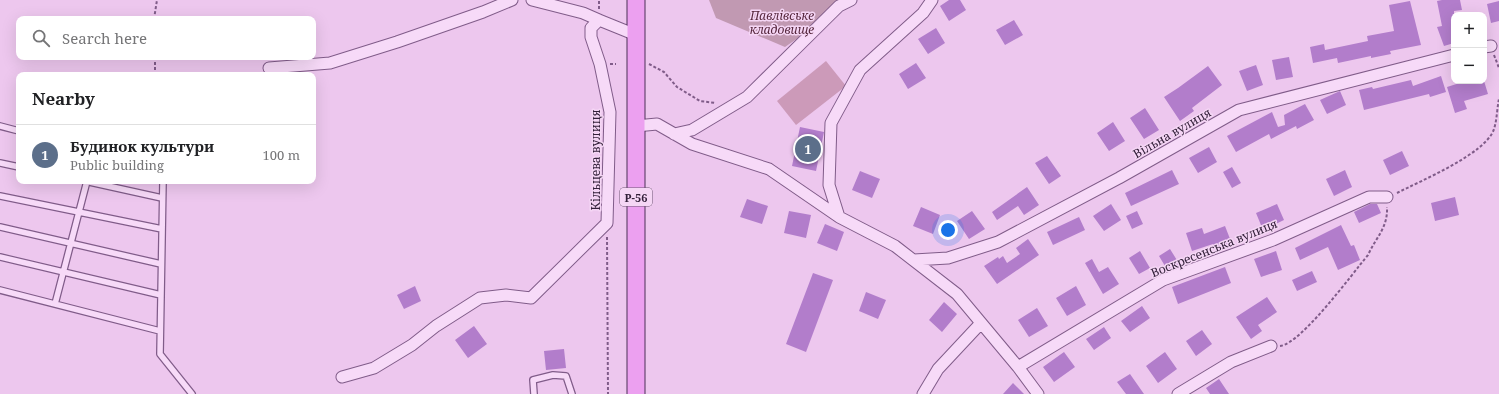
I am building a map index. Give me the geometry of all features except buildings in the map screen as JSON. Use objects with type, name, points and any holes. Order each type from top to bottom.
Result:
[{"type":"main road","name":"Р-56","points":[[636,0],[636,394]]},
{"type":"street","points":[[269,68],[330,63],[484,12],[512,0]]},
{"type":"street","points":[[532,0],[584,13],[636,34]]},
{"type":"street","points":[[674,134],[692,130],[747,97],[838,6],[851,0]]},
{"type":"street","points":[[839,217],[829,185],[831,123],[860,70],[923,13],[932,0]]},
{"type":"street","name":"Кільцева вулиця","points":[[342,377],[374,368],[412,345],[436,326],[480,298],[506,295],[532,298],[607,223],[610,112],[600,64],[591,37],[591,28],[599,20]]},
{"type":"street","name":"Вільна вулиця","points":[[914,260],[948,258],[998,242],[1119,178],[1239,110],[1451,56]]},
{"type":"street","points":[[636,126],[657,124],[692,144],[769,169],[839,217],[895,246],[957,294],[1018,367],[1038,394]]},
{"type":"street","name":"Воскресенська вулиця","points":[[1018,367],[1163,280],[1273,240],[1369,197],[1387,197]]},
{"type":"street","points":[[923,394],[938,369],[981,323]]},
{"type":"street","points":[[1178,394],[1231,362],[1271,346]]},
{"type":"lane","points":[[0,126],[16,130]]},
{"type":"lane","points":[[0,163],[16,166]]},
{"type":"lane","points":[[55,304],[85,184]]},
{"type":"lane","points":[[99,184],[162,198]]},
{"type":"lane","points":[[163,184],[160,354],[192,394]]},
{"type":"lane","points":[[0,196],[162,229]]},
{"type":"lane","points":[[0,227],[161,264]]},
{"type":"lane","points":[[0,257],[161,295]]},
{"type":"lane","points":[[0,290],[160,331]]},
{"type":"lane","points":[[534,394],[533,380],[553,375],[566,376],[572,394]]},
{"type":"path","points":[[154,16],[157,0]]},
{"type":"path","points":[[1488,47],[1499,68]]},
{"type":"path","points":[[155,60],[155,72]]},
{"type":"path","points":[[648,64],[664,72],[677,87],[700,101],[735,104]]},
{"type":"path","points":[[1271,346],[1287,345],[1302,334],[1368,255],[1373,244],[1385,227],[1388,218],[1387,197],[1447,167],[1482,147],[1494,130],[1499,99]]},
{"type":"path","points":[[607,223],[608,394]]},
{"type":"shaded area","points":[[826,61],[846,86],[796,125],[777,101]]},
{"type":"green space","name":"Павлівське кладовище","points":[[709,0],[853,0],[785,47],[716,18]]},
{"type":"place","name":"Будинок культури","points":[[808,149]]}]
